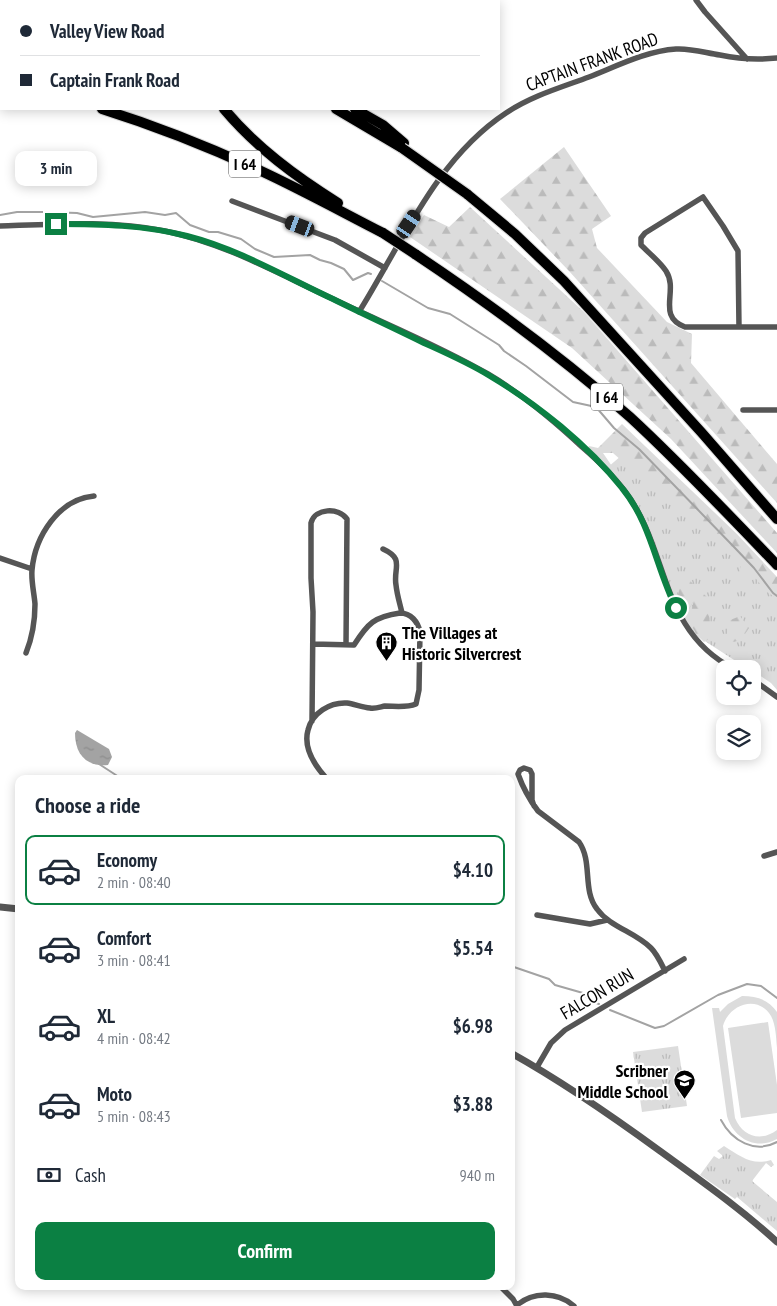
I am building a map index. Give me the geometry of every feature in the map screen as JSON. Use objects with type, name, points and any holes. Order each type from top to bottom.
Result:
[{"type":"highway","name":"I 64","points":[[105,110],[163,130],[241,162],[383,233],[415,254],[508,318],[595,388],[677,462],[777,565]]},
{"type":"highway","points":[[225,110],[252,140],[284,167],[383,233]]},
{"type":"highway","name":"I 64","points":[[338,110],[403,146],[455,184],[516,234],[564,281],[777,519]]},
{"type":"highway","points":[[357,110],[383,125],[403,146]]},
{"type":"street","points":[[696,0],[704,12],[747,59]]},
{"type":"street","name":"CAPTAIN FRANK ROAD","points":[[359,312],[409,224],[460,152],[485,128],[522,103],[632,60],[659,52],[687,49],[747,59],[777,58]]},
{"type":"street","points":[[740,327],[738,251],[724,226],[703,197],[645,233],[641,238],[641,245],[666,271],[670,290],[670,316],[676,323],[685,327],[740,327],[777,327]]},
{"type":"street","points":[[232,201],[335,240],[385,268]]},
{"type":"street","points":[[0,226],[103,224],[165,231],[198,239],[228,250],[489,375],[534,406],[569,435],[604,467],[635,504],[650,538],[672,599],[685,624],[695,639],[721,660]]},
{"type":"street","points":[[743,410],[777,410]]},
{"type":"street","points":[[26,653],[34,625],[35,603],[32,569],[43,534],[53,519],[71,502],[80,498],[94,496]]},
{"type":"street","points":[[312,721],[313,612],[310,578],[311,523],[312,519],[319,512],[335,511],[344,515],[348,524],[346,645]]},
{"type":"street","points":[[383,549],[390,552],[397,559],[396,584],[402,613]]},
{"type":"street","points":[[0,558],[32,569]]},
{"type":"street","points":[[312,644],[354,645],[366,626],[371,622],[402,613],[413,618],[419,627],[418,702],[410,706],[370,708],[343,703],[331,706],[317,714],[312,721],[307,736],[309,750],[315,763],[324,775]]},
{"type":"street","points":[[761,685],[777,697]]},
{"type":"street","points":[[534,806],[532,800],[532,774],[529,770],[523,768],[519,771],[518,776],[527,798],[534,806],[560,829],[582,846],[586,856],[592,901],[597,909],[608,920],[651,948],[665,971]]},
{"type":"street","points":[[764,856],[777,852]]},
{"type":"street","points":[[0,907],[15,908]]},
{"type":"street","points":[[537,915],[590,924],[608,920]]},
{"type":"street","name":"FALCON RUN","points":[[536,1067],[557,1036],[684,959]]},
{"type":"street","points":[[515,1055],[606,1112],[732,1202],[777,1242]]},
{"type":"street","points":[[504,1290],[517,1306],[526,1299],[541,1294],[559,1297],[574,1306]]},
{"type":"green space","points":[[564,147],[611,216],[592,229],[597,248],[667,322],[692,334],[691,363],[777,464],[777,503],[569,271],[500,199]]},
{"type":"green space","points":[[470,207],[584,312],[777,533],[777,553],[671,439],[572,348],[410,237],[424,215],[449,227]]},
{"type":"green space","points":[[622,424],[737,534],[777,577],[777,599],[765,590],[753,575],[739,572],[741,566],[663,486],[629,463],[622,461],[613,453],[603,453],[616,472],[614,474],[588,448],[589,446],[598,448]]},
{"type":"green space","points":[[637,442],[777,587],[777,690],[761,676],[761,660],[734,660],[694,634],[674,599],[643,517],[628,492],[607,468]]},
{"type":"green space","points":[[690,581],[709,599],[710,638],[704,642],[697,635],[689,621],[694,600],[685,617],[678,599],[679,587]]},
{"type":"green space","points":[[740,616],[749,628],[741,640],[733,642],[728,638],[728,621]]},
{"type":"green space","points":[[742,996],[762,1000],[770,1004],[777,1012],[777,1048],[773,1020],[765,1009],[759,1005],[752,1004],[737,1007],[726,1018],[723,1026],[735,1118],[738,1124],[743,1130],[753,1136],[765,1136],[777,1130],[777,1139],[761,1144],[746,1140],[740,1136],[734,1131],[727,1116],[712,1008],[719,1008],[720,1012],[728,1004]]},
{"type":"green space","points":[[768,1022],[777,1085],[777,1113],[741,1118],[728,1028]]},
{"type":"green space","points":[[678,1046],[687,1106],[642,1112],[633,1052]]},
{"type":"green space","points":[[724,1146],[752,1161],[764,1162],[771,1160],[774,1165],[771,1167],[766,1163],[752,1181],[777,1202],[777,1231],[737,1197],[735,1199],[700,1175],[714,1156],[719,1159],[723,1156],[717,1151]]},
{"type":"water","points":[[77,730],[109,749],[112,757],[108,765],[94,764],[83,758],[77,747],[75,733]]},
{"type":"waterway","points":[[0,215],[17,212],[47,212],[77,213],[93,217],[145,212],[165,215],[176,213],[190,225],[209,232],[218,232],[241,239],[255,249],[274,257],[310,255],[344,269],[353,280],[368,273],[371,274]]},
{"type":"waterway","points":[[382,281],[428,308],[450,314],[499,345],[504,351],[573,402],[596,407],[614,428],[639,449],[735,548],[777,596]]},
{"type":"waterway","points":[[99,764],[116,775]]},
{"type":"waterway","points":[[515,967],[549,979],[555,985],[583,993],[590,1001],[599,1004]]},
{"type":"waterway","points":[[610,1010],[655,1028],[664,1026],[718,995],[747,984],[761,986],[777,998]]},
{"type":"waterway","points":[[721,1120],[731,1134],[745,1143],[761,1147],[777,1142]]},
{"type":"place","name":"The Villages at Historic Silvercrest","points":[[386,662]]},
{"type":"place","name":"Scribner Middle School","points":[[684,1100]]},
{"type":"route","points":[[56,224],[132,226],[198,239],[228,250],[278,273],[474,366],[489,375],[527,400],[569,435],[611,474],[635,504],[657,555],[668,591],[676,608]]}]
